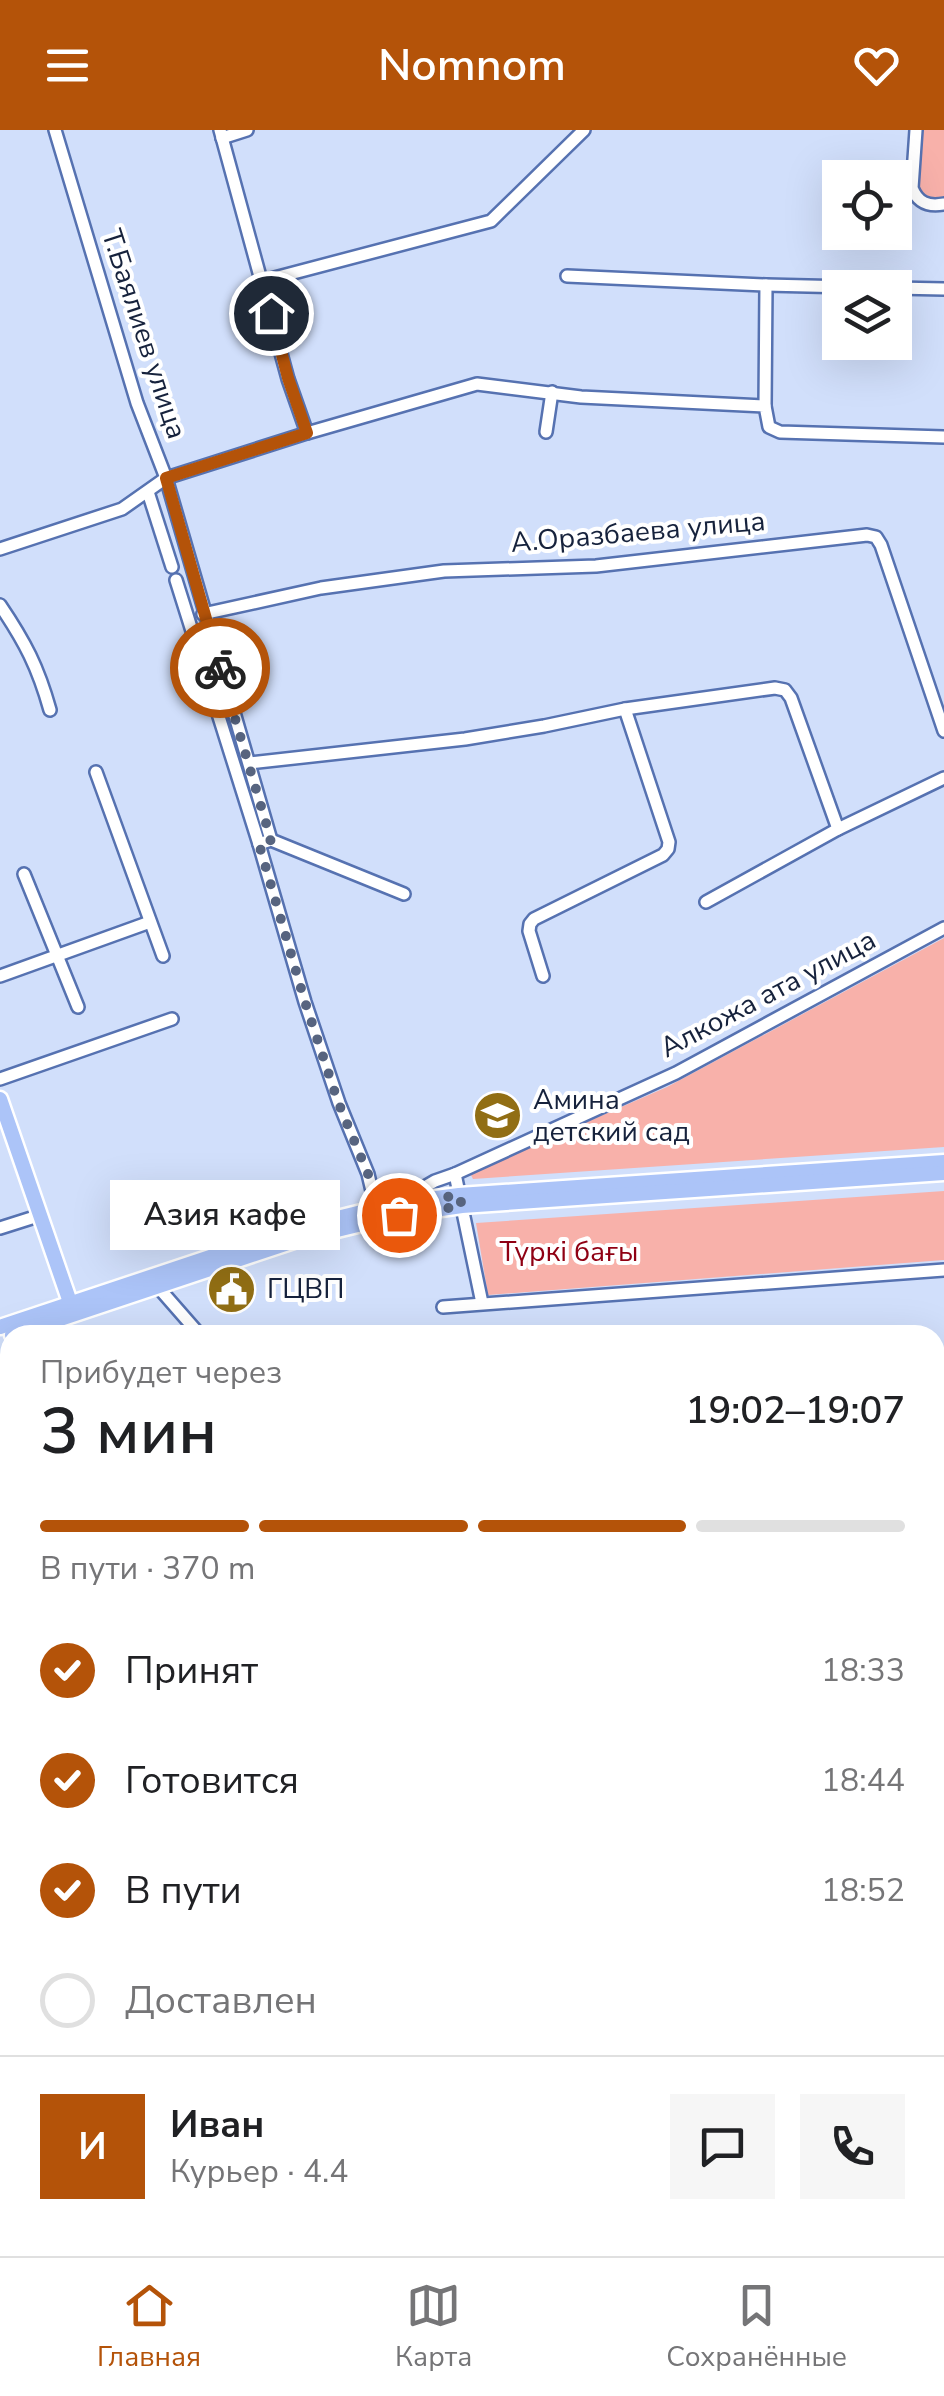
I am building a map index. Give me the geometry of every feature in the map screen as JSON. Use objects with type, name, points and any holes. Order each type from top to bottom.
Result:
[{"type":"main road","points":[[0,1100],[72,1308]]},
{"type":"main road","points":[[8,1325],[158,1287],[336,1229],[460,1200],[944,1162]]},
{"type":"main road","points":[[34,1325],[198,1260],[297,1228],[398,1203],[944,1172]]},
{"type":"street","name":"Т.Баялиев улица","points":[[55,130],[137,403],[166,478],[250,764],[305,1002],[338,1102],[368,1174],[376,1208]]},
{"type":"street","points":[[247,130],[221,134],[288,378],[307,433]]},
{"type":"street","points":[[263,280],[491,221],[584,130]]},
{"type":"street","points":[[916,130],[912,188],[923,203],[944,204]]},
{"type":"street","points":[[568,276],[822,286]]},
{"type":"street","points":[[766,285],[765,406],[769,428],[780,432],[944,438]]},
{"type":"street","points":[[912,288],[944,288]]},
{"type":"street","points":[[0,549],[122,508],[166,478],[476,384],[581,397],[765,406]]},
{"type":"street","points":[[546,432],[552,392]]},
{"type":"street","name":"Т.Баялиев улица","points":[[148,492],[265,842]]},
{"type":"street","name":"А.Оразбаева улица","points":[[204,614],[321,588],[444,571],[596,566],[867,534],[881,545],[944,731]]},
{"type":"street","points":[[0,605],[25,641],[50,710]]},
{"type":"street","points":[[250,764],[465,739],[624,708],[775,688],[785,690],[791,698],[838,828]]},
{"type":"street","points":[[544,976],[530,931],[534,918],[663,855],[668,849],[669,842],[624,708]]},
{"type":"street","points":[[96,772],[163,956]]},
{"type":"street","points":[[706,902],[838,828],[944,778]]},
{"type":"street","points":[[265,842],[404,894]]},
{"type":"street","points":[[24,874],[78,1008]]},
{"type":"street","points":[[0,976],[150,922]]},
{"type":"street","name":"Алкожа ата улица","points":[[398,1203],[435,1180],[676,1073],[944,928]]},
{"type":"street","points":[[0,1078],[172,1019]]},
{"type":"street","points":[[454,1174],[482,1304]]},
{"type":"street","points":[[0,1228],[41,1216]]},
{"type":"street","points":[[443,1307],[944,1270]]},
{"type":"street","points":[[158,1287],[191,1325]]},
{"type":"green space","points":[[920,130],[944,130],[944,197],[927,197],[915,186]]},
{"type":"green space","points":[[944,938],[944,1147],[473,1179],[470,1173],[667,1087]]},
{"type":"green space","name":"Түркі бағы","points":[[944,1191],[944,1260],[488,1295],[476,1223]]},
{"type":"way so far","points":[[220,668],[271,840],[259,844],[305,1002],[338,1102],[368,1174],[376,1208],[459,1195],[462,1206],[399,1215]]},
{"type":"place","name":"Амина детский сад","points":[[498,1116]]},
{"type":"place","name":"Азия кафе","points":[[399,1215]]},
{"type":"place","name":"ГЦВП","points":[[232,1289]]},
{"type":"route","points":[[220,668],[166,478],[307,433],[271,313]]}]
